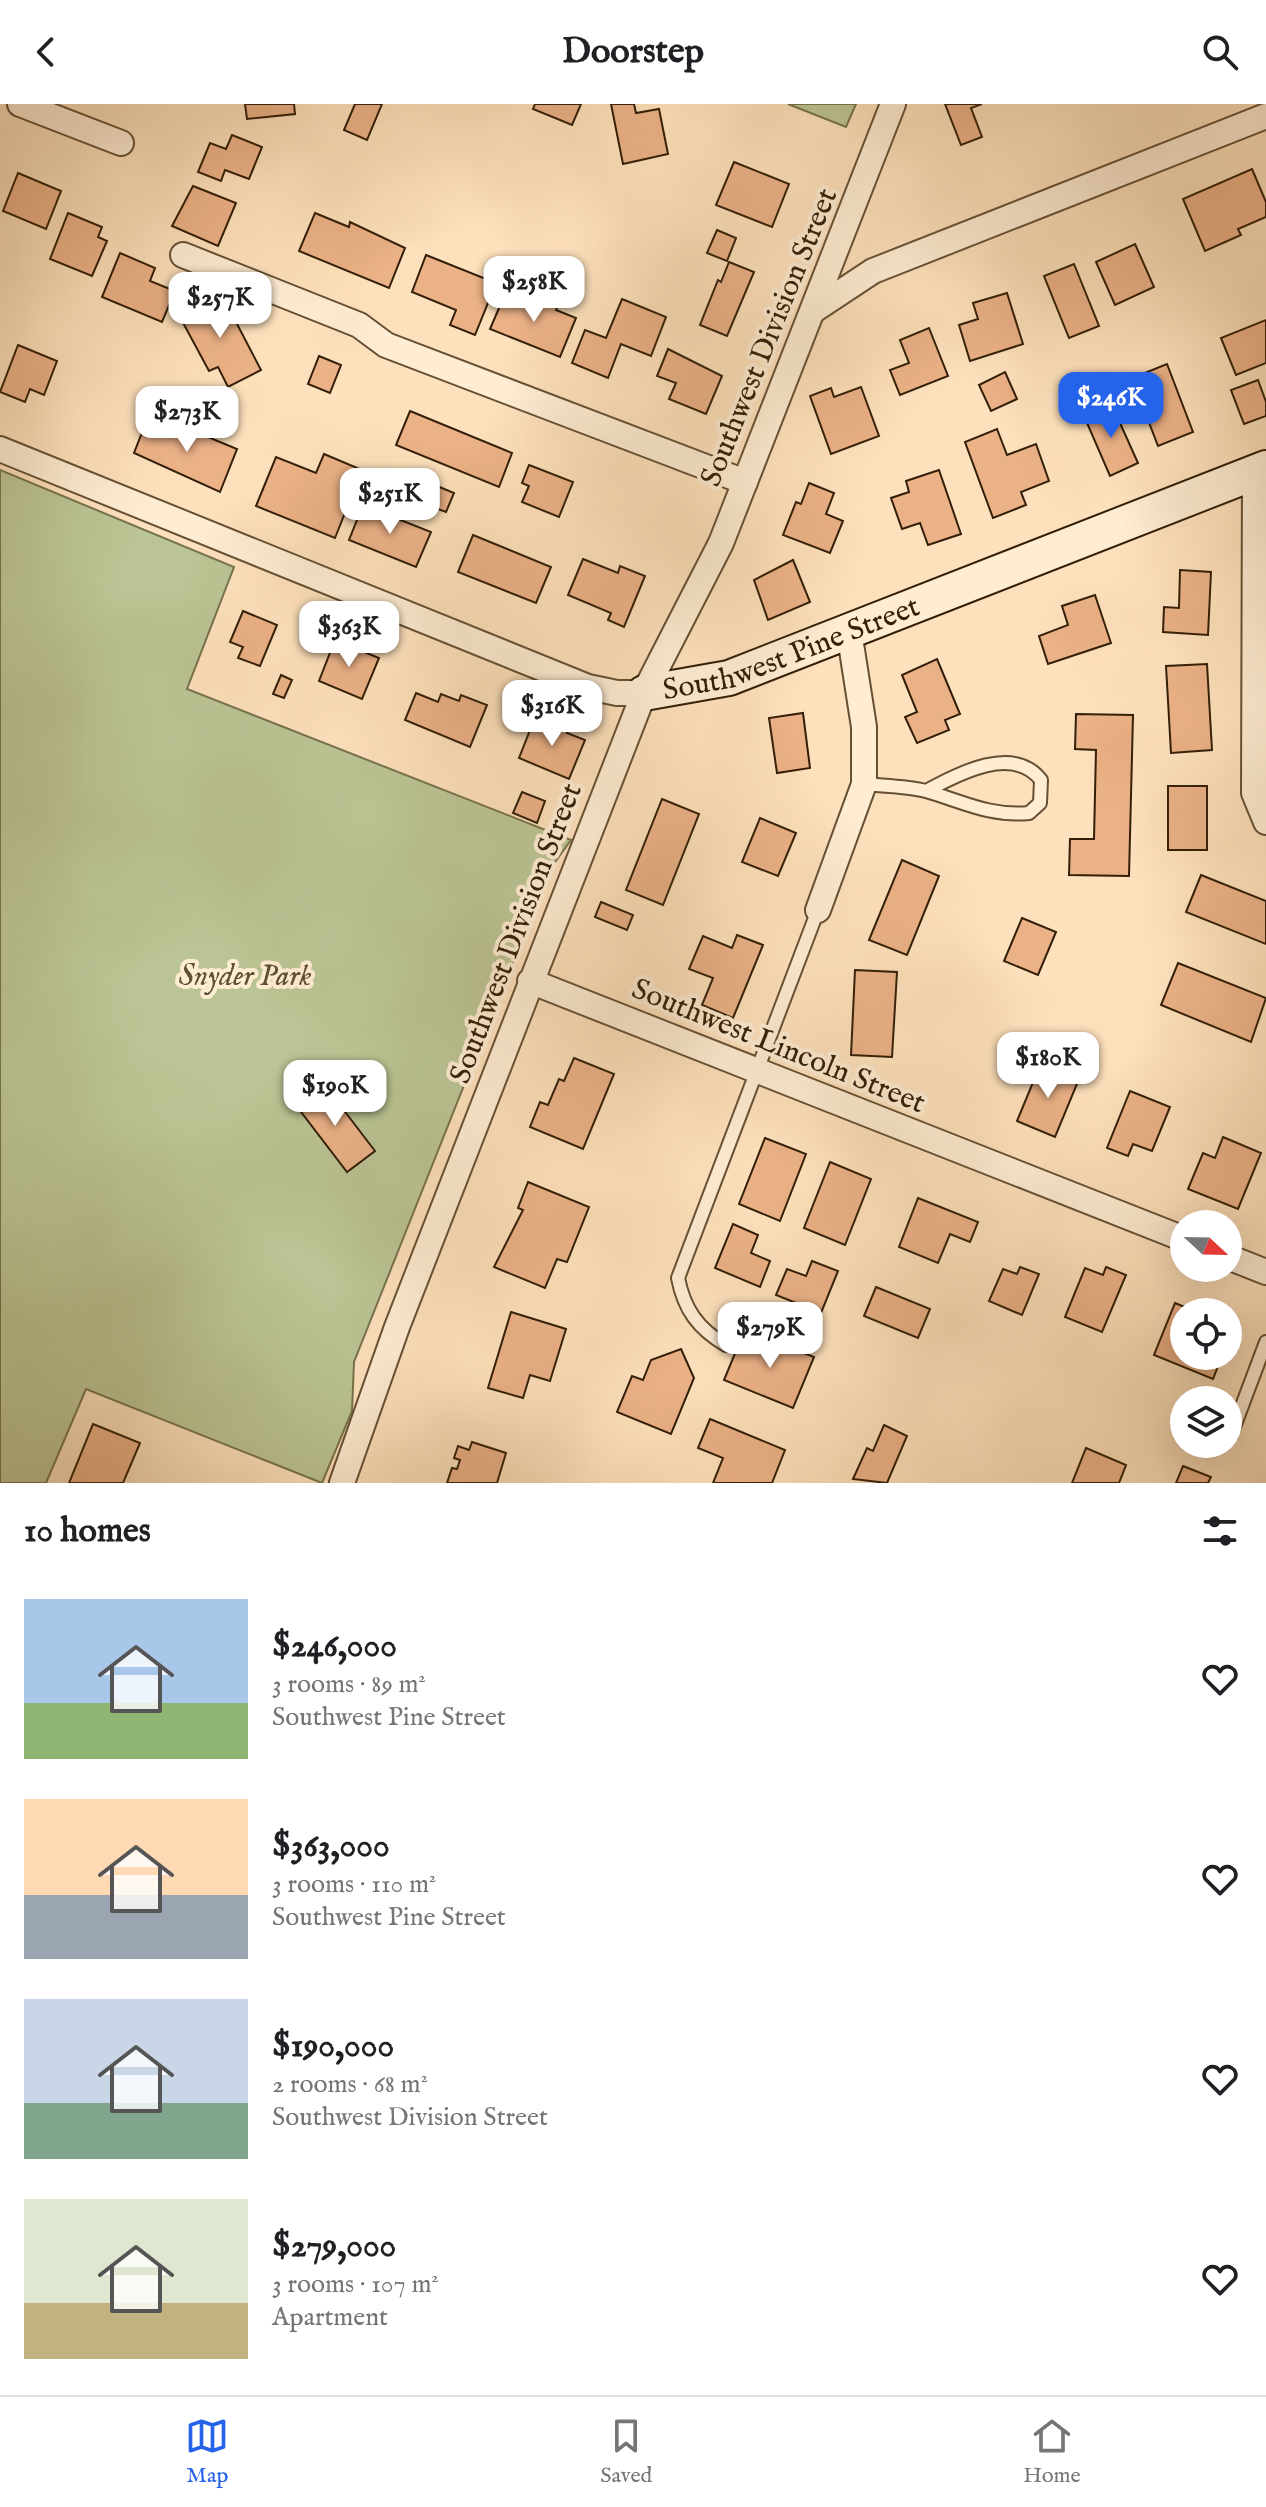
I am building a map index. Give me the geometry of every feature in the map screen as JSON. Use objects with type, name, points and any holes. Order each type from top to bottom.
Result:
[{"type":"street","points":[[20,104],[121,143]]},
{"type":"street","name":"Southwest Division Street","points":[[342,1483],[397,1327],[644,693],[710,568],[893,104]]},
{"type":"street","points":[[814,310],[873,271],[1266,116]]},
{"type":"street","points":[[183,255],[359,325],[386,345],[745,482]]},
{"type":"street","name":"Southwest Pine Street","points":[[0,449],[588,687],[617,693],[644,693],[729,678],[1260,470]]},
{"type":"street","points":[[1260,470],[1254,793],[1266,822]]},
{"type":"street","points":[[818,910],[864,784],[864,727],[849,631]]},
{"type":"street","name":"Southwest Lincoln Street","points":[[530,981],[1170,1233]]},
{"type":"street","points":[[1242,1263],[1266,1272]]},
{"type":"lane","points":[[864,784],[926,791],[954,803],[1012,815],[1029,813],[1040,803],[1041,780],[1023,765],[988,764],[926,791]]},
{"type":"lane","points":[[726,1345],[698,1325],[682,1298],[678,1278],[818,910]]},
{"type":"lane","points":[[1242,1406],[1266,1342]]},
{"type":"green space","points":[[788,104],[856,104],[846,127]]},
{"type":"green space","name":"Snyder Park","points":[[0,470],[234,567],[187,689],[571,840],[550,869],[354,1362],[352,1411],[322,1483],[86,1389],[46,1483],[0,1483]]},
{"type":"building","points":[[245,104],[294,104],[295,114],[247,119]]},
{"type":"building","points":[[355,104],[382,104],[367,140],[344,130]]},
{"type":"building","points":[[535,104],[581,104],[572,125],[533,109]]},
{"type":"building","points":[[611,104],[634,104],[636,113],[659,109],[668,154],[623,164]]},
{"type":"building","points":[[945,104],[982,104],[971,108],[982,137],[961,145]]},
{"type":"building","points":[[232,135],[262,147],[249,179],[225,170],[221,181],[198,172],[210,143],[226,149]]},
{"type":"building","points":[[734,162],[789,184],[772,227],[716,205]]},
{"type":"building","points":[[1252,169],[1266,202],[1266,217],[1238,229],[1241,235],[1205,251],[1183,199]]},
{"type":"building","points":[[18,173],[61,191],[46,229],[3,211]]},
{"type":"building","points":[[193,186],[236,203],[218,246],[172,226]]},
{"type":"building","points":[[68,213],[102,227],[98,237],[107,241],[92,276],[50,259]]},
{"type":"building","points":[[315,213],[349,227],[350,222],[405,248],[389,288],[299,251]]},
{"type":"building","points":[[717,230],[736,238],[727,261],[707,253]]},
{"type":"building","points":[[1135,244],[1154,287],[1115,305],[1096,262]]},
{"type":"building","points":[[120,253],[155,268],[150,281],[175,291],[162,322],[102,297]]},
{"type":"building","points":[[426,255],[496,283],[475,335],[450,325],[456,310],[412,292]]},
{"type":"building","points":[[729,262],[754,272],[727,336],[700,325],[718,280],[721,282]]},
{"type":"building","points":[[1074,264],[1099,326],[1069,338],[1044,276]]},
{"type":"building","points":[[1007,293],[1023,344],[970,361],[959,325],[978,319],[973,303]]},
{"type":"building","points":[[505,294],[534,306],[538,296],[559,304],[556,310],[576,318],[560,357],[490,329]]},
{"type":"building","points":[[211,295],[214,302],[223,297],[261,370],[228,387],[218,367],[209,371],[181,319],[193,313],[189,307]]},
{"type":"building","points":[[622,299],[666,317],[651,356],[621,344],[608,378],[572,363],[585,330],[606,338]]},
{"type":"building","points":[[1266,320],[1266,363],[1236,375],[1221,338]]},
{"type":"building","points":[[929,328],[948,376],[900,395],[890,370],[909,363],[900,340]]},
{"type":"building","points":[[18,345],[57,361],[44,395],[30,389],[25,402],[0,392]]},
{"type":"building","points":[[668,349],[722,376],[706,414],[669,399],[676,383],[657,376]]},
{"type":"building","points":[[319,356],[341,365],[330,393],[308,384]]},
{"type":"building","points":[[1167,364],[1193,432],[1158,446],[1132,378]]},
{"type":"building","points":[[1005,372],[1017,399],[991,411],[979,385]]},
{"type":"building","points":[[1258,380],[1266,402],[1266,416],[1244,424],[1231,390]]},
{"type":"building","points":[[861,387],[879,436],[831,454],[810,396],[831,388],[834,397]]},
{"type":"building","points":[[1111,403],[1138,463],[1110,476],[1084,416]]},
{"type":"building","points":[[410,411],[512,453],[499,487],[396,445]]},
{"type":"building","points":[[147,420],[175,431],[177,424],[237,449],[220,492],[134,453]]},
{"type":"building","points":[[997,429],[1007,455],[1036,444],[1049,481],[1021,492],[1026,505],[993,518],[965,442]]},
{"type":"building","points":[[324,454],[362,470],[335,538],[256,506],[276,457],[316,473]]},
{"type":"building","points":[[529,465],[573,482],[559,517],[522,502],[529,486],[522,483]]},
{"type":"building","points":[[939,470],[961,534],[928,545],[920,523],[902,529],[891,498],[909,492],[906,481]]},
{"type":"building","points":[[809,483],[834,493],[826,514],[843,521],[830,553],[783,535],[796,502],[801,504]]},
{"type":"building","points":[[437,486],[454,493],[446,512],[430,506]]},
{"type":"building","points":[[363,505],[431,532],[416,567],[349,540]]},
{"type":"building","points":[[473,535],[551,567],[536,603],[458,572]]},
{"type":"building","points":[[583,559],[618,573],[620,566],[645,576],[624,627],[608,620],[611,613],[568,595]]},
{"type":"building","points":[[793,560],[810,602],[768,620],[754,580]]},
{"type":"building","points":[[1180,570],[1211,572],[1208,635],[1163,632],[1164,607],[1179,608]]},
{"type":"building","points":[[1095,595],[1111,643],[1048,664],[1039,636],[1068,625],[1062,606]]},
{"type":"building","points":[[243,611],[277,625],[260,666],[238,658],[243,647],[230,642]]},
{"type":"building","points":[[335,640],[379,658],[362,699],[319,681]]},
{"type":"building","points":[[937,659],[960,714],[945,720],[949,730],[917,743],[905,717],[917,712],[902,675]]},
{"type":"building","points":[[1207,664],[1212,750],[1171,753],[1166,666]]},
{"type":"building","points":[[281,675],[292,680],[284,698],[273,694]]},
{"type":"building","points":[[416,693],[438,702],[441,694],[459,701],[461,695],[487,705],[470,747],[405,720]]},
{"type":"building","points":[[803,713],[810,768],[777,773],[769,718]]},
{"type":"building","points":[[1076,714],[1133,715],[1129,876],[1069,875],[1070,839],[1094,839],[1096,750],[1075,749]]},
{"type":"building","points":[[552,719],[570,726],[567,733],[585,740],[569,779],[519,758],[534,720],[549,726]]},
{"type":"building","points":[[1168,786],[1207,786],[1207,850],[1168,850]]},
{"type":"building","points":[[522,792],[545,801],[537,823],[513,813]]},
{"type":"building","points":[[662,799],[699,814],[663,905],[626,890]]},
{"type":"building","points":[[760,818],[796,833],[778,876],[742,862]]},
{"type":"building","points":[[902,860],[939,876],[907,955],[869,940]]},
{"type":"building","points":[[1201,875],[1266,901],[1266,944],[1186,912]]},
{"type":"building","points":[[601,902],[633,915],[627,930],[595,917]]},
{"type":"building","points":[[1022,918],[1056,932],[1038,975],[1004,961]]},
{"type":"building","points":[[737,935],[763,945],[733,1018],[702,1005],[713,978],[689,969],[703,936],[732,948]]},
{"type":"building","points":[[1178,963],[1266,998],[1251,1042],[1161,1005]]},
{"type":"building","points":[[855,970],[897,972],[892,1057],[851,1055]]},
{"type":"building","points":[[574,1058],[614,1074],[583,1149],[530,1127],[540,1102],[548,1105],[559,1079],[564,1081]]},
{"type":"building","points":[[1041,1063],[1079,1079],[1055,1137],[1017,1121]]},
{"type":"building","points":[[323,1083],[375,1151],[347,1172],[295,1104]]},
{"type":"building","points":[[1130,1091],[1170,1107],[1152,1151],[1133,1144],[1128,1156],[1107,1148]]},
{"type":"building","points":[[1223,1137],[1261,1153],[1238,1209],[1188,1189],[1203,1153],[1215,1158]]},
{"type":"building","points":[[765,1138],[806,1154],[780,1221],[739,1204]]},
{"type":"building","points":[[830,1162],[871,1179],[845,1245],[804,1228]]},
{"type":"building","points":[[528,1182],[589,1207],[567,1262],[557,1259],[545,1288],[494,1267],[523,1210],[518,1208]]},
{"type":"building","points":[[918,1198],[978,1222],[970,1242],[950,1234],[938,1263],[899,1247]]},
{"type":"building","points":[[733,1224],[758,1235],[751,1253],[770,1261],[760,1287],[715,1268]]},
{"type":"building","points":[[812,1261],[838,1271],[821,1313],[776,1295],[787,1269],[806,1276]]},
{"type":"building","points":[[1020,1267],[1039,1274],[1022,1315],[989,1301],[1003,1269],[1017,1274]]},
{"type":"building","points":[[1106,1267],[1126,1275],[1102,1332],[1065,1317],[1085,1268],[1103,1275]]},
{"type":"building","points":[[876,1287],[930,1309],[918,1338],[864,1316]]},
{"type":"building","points":[[511,1312],[566,1329],[550,1381],[530,1375],[523,1398],[488,1388]]},
{"type":"building","points":[[1170,1315],[1170,1362],[1154,1355]]},
{"type":"building","points":[[753,1333],[814,1357],[793,1408],[724,1380],[738,1346],[747,1350]]},
{"type":"building","points":[[681,1349],[694,1378],[671,1434],[617,1412],[632,1376],[643,1380],[651,1360]]},
{"type":"building","points":[[1191,1370],[1217,1370],[1213,1379]]},
{"type":"building","points":[[710,1419],[785,1450],[772,1483],[713,1483],[723,1458],[698,1448]]},
{"type":"building","points":[[93,1424],[140,1443],[123,1483],[69,1483]]},
{"type":"building","points":[[884,1425],[907,1436],[887,1483],[853,1479],[867,1448],[873,1451]]},
{"type":"building","points":[[472,1442],[506,1453],[497,1483],[447,1483],[452,1468],[457,1469],[460,1460],[454,1458],[458,1446],[469,1450]]},
{"type":"building","points":[[1086,1448],[1126,1465],[1119,1483],[1072,1483]]},
{"type":"building","points":[[1183,1466],[1211,1477],[1208,1483],[1176,1483]]}]
